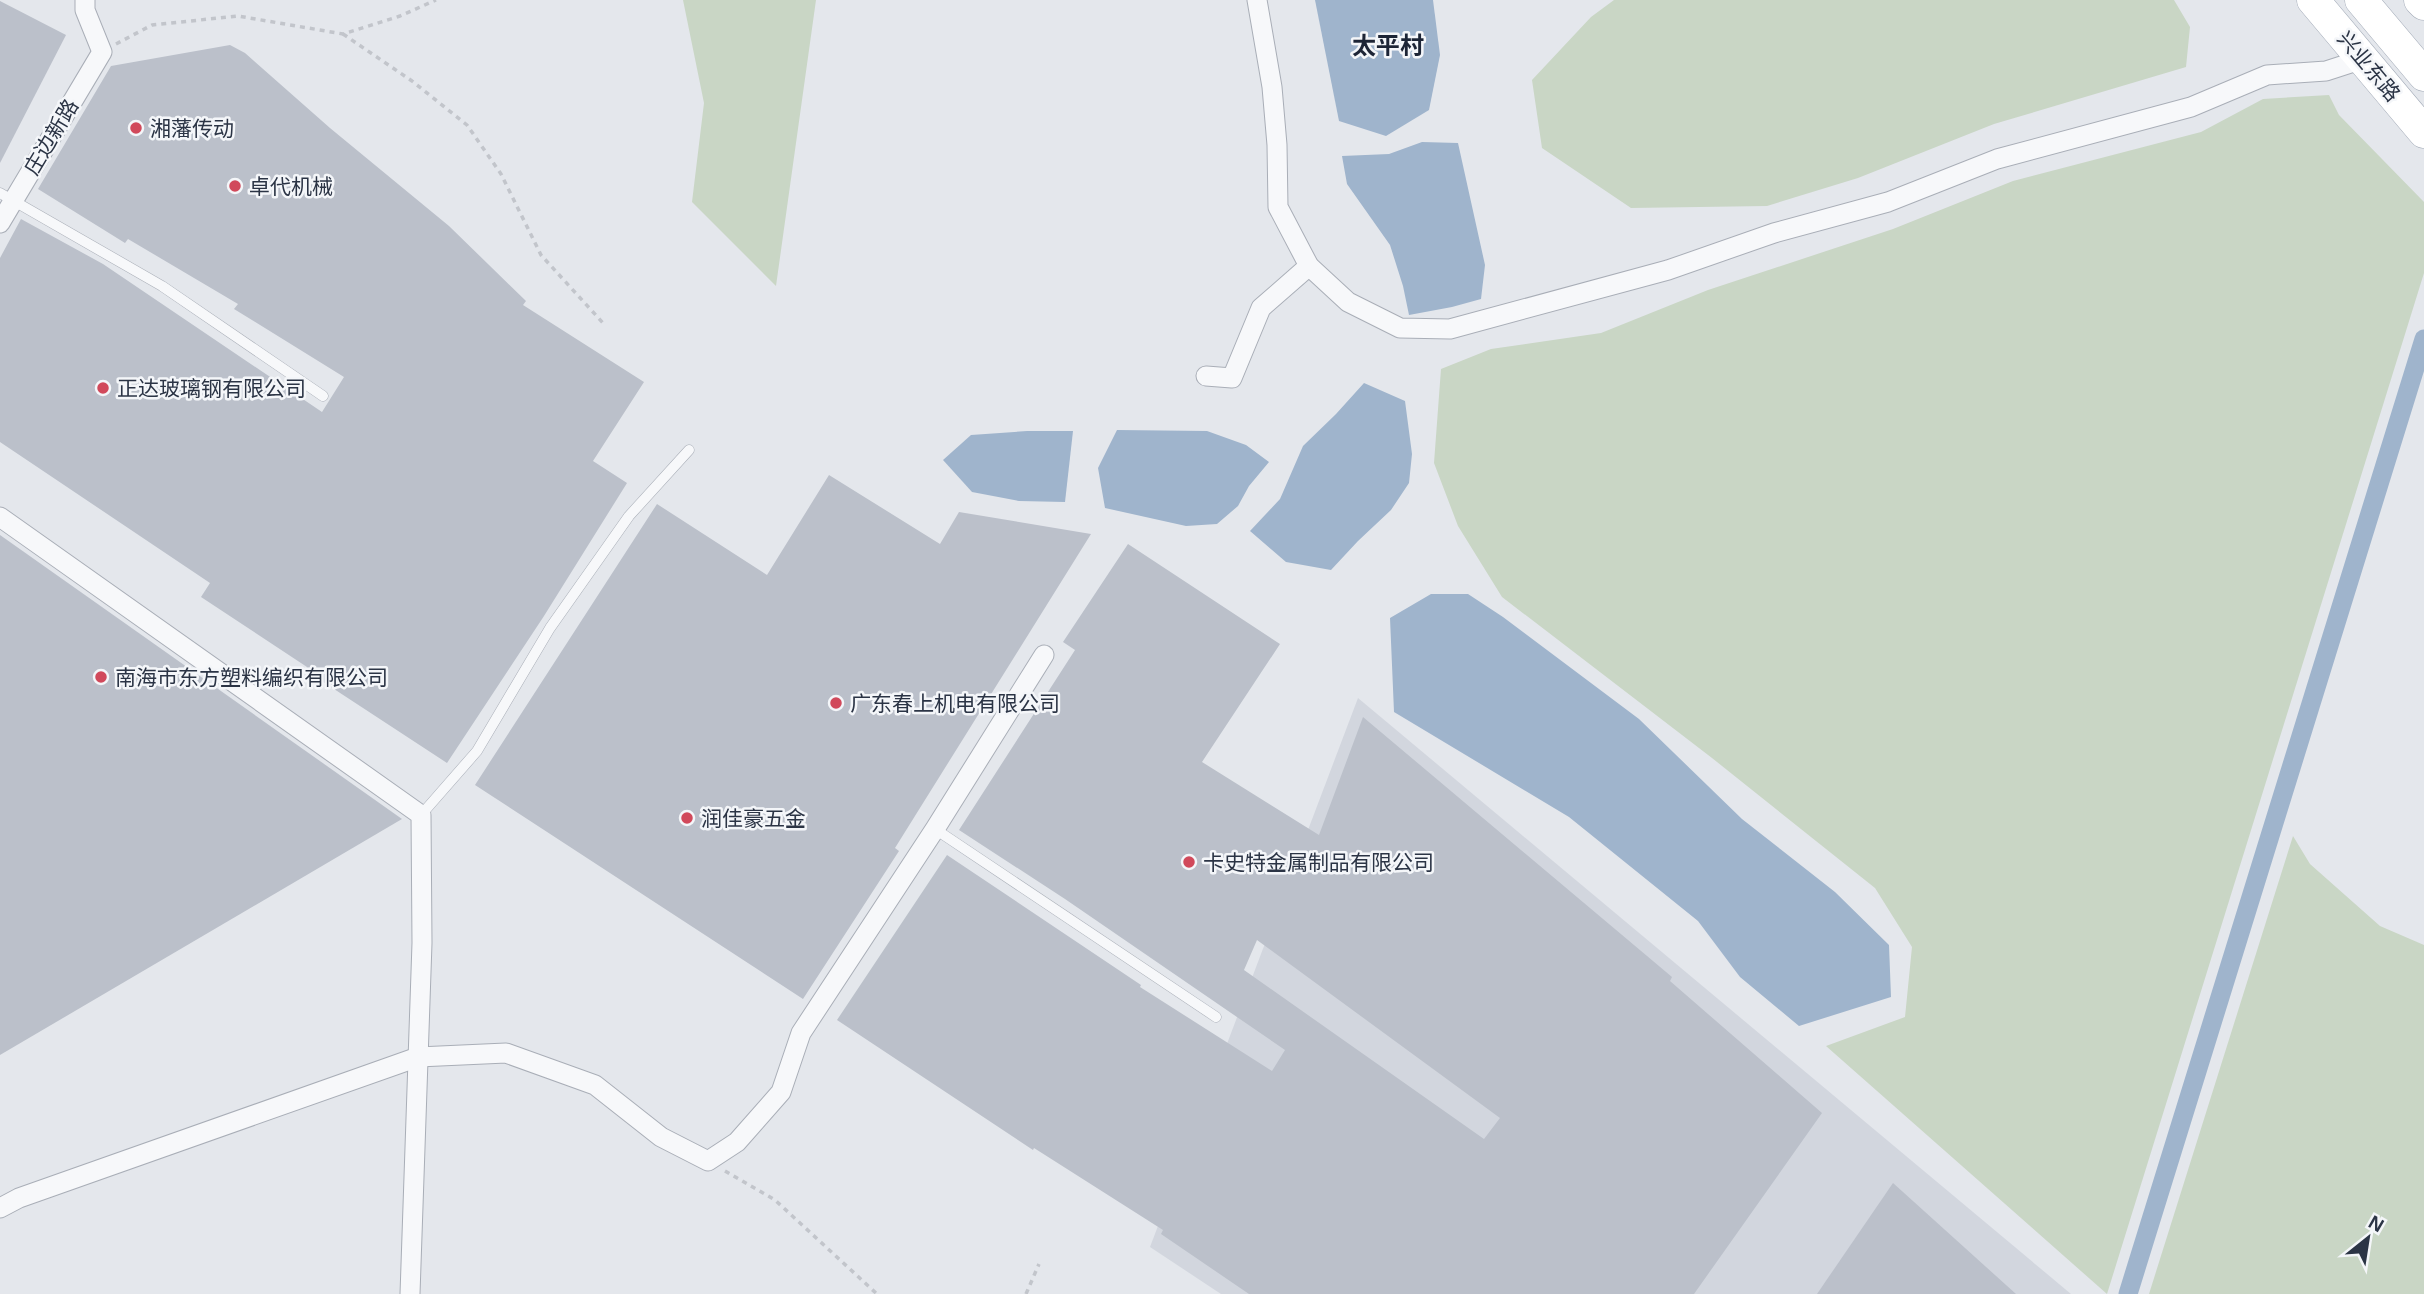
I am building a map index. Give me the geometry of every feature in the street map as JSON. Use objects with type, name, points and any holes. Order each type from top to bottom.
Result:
[{"type":"main road","name":"兴业东路","points":[[2314,0],[2424,132]]},
{"type":"main road","points":[[2361,0],[2424,75]]},
{"type":"main road","points":[[2420,0],[2424,4]]},
{"type":"street","points":[[85,0],[85,9],[102,52]]},
{"type":"street","points":[[1257,0],[1272,87],[1278,207],[1309,266],[1348,302],[1400,328],[1450,328],[1668,270],[1774,233],[1888,202],[1997,159],[2191,107],[2267,75],[2326,71],[2363,59]]},
{"type":"street","name":"庄边新路","points":[[0,223],[7,197],[102,52]]},
{"type":"street","points":[[1206,376],[1232,378],[1261,308],[1309,266]]},
{"type":"street","points":[[0,517],[421,815],[422,943],[410,1294]]},
{"type":"street","points":[[0,1208],[19,1198],[418,1057],[506,1053],[595,1085],[661,1137],[708,1161],[737,1142],[781,1092],[801,1032],[935,829],[1044,655]]},
{"type":"lane","points":[[7,197],[162,286],[323,396]]},
{"type":"lane","points":[[421,815],[477,751],[550,628],[629,516],[689,450]]},
{"type":"lane","points":[[935,829],[1216,1017]]},
{"type":"path","points":[[343,34],[400,16],[436,0]]},
{"type":"path","points":[[102,52],[152,26],[238,16],[343,34],[412,81],[467,125],[501,174],[541,255],[603,323]]},
{"type":"path","points":[[708,1161],[775,1200],[877,1294]]},
{"type":"path","points":[[1026,1294],[1039,1264]]},
{"type":"shaded area","points":[[1358,698],[2071,1294],[1221,1294],[1150,1247]]},
{"type":"green space","points":[[683,0],[816,0],[776,286],[692,202],[704,103]]},
{"type":"green space","points":[[1614,0],[2174,0],[2190,27],[2186,67],[1994,124],[1858,178],[1767,206],[1631,208],[1542,148],[1532,80],[1591,17]]},
{"type":"green space","points":[[2329,95],[2339,115],[2424,202],[2424,273],[2107,1294],[1826,1046],[1905,1017],[1912,947],[1875,888],[1712,758],[1502,597],[1458,526],[1434,463],[1441,369],[1491,349],[1601,333],[1708,290],[1893,229],[2013,181],[2201,132],[2263,99]]},
{"type":"green space","points":[[2293,836],[2310,864],[2380,926],[2424,945],[2424,1294],[2149,1294]]},
{"type":"water","points":[[1315,0],[1433,0],[1440,55],[1429,110],[1386,136],[1339,121]]},
{"type":"water","points":[[1422,142],[1458,143],[1485,265],[1481,299],[1409,315],[1390,245],[1347,184],[1342,156],[1389,154]]},
{"type":"water","points":[[1364,383],[1405,401],[1412,454],[1409,483],[1391,510],[1331,570],[1286,562],[1250,531],[1280,499],[1303,446]]},
{"type":"water","points":[[1117,430],[1207,431],[1246,445],[1269,462],[1249,486],[1238,506],[1217,524],[1186,526],[1105,508],[1098,468]]},
{"type":"water","points":[[1073,431],[1065,502],[1019,501],[972,492],[943,460],[971,435]]},
{"type":"water","points":[[1431,594],[1468,594],[1639,719],[1742,819],[1835,892],[1889,945],[1891,997],[1799,1026],[1740,977],[1698,921],[1569,817],[1394,712],[1390,618]]},
{"type":"building","points":[[0,1],[66,35],[0,163]]},
{"type":"building","points":[[230,45],[245,53],[330,128],[449,226],[526,301],[523,305],[644,382],[593,461],[627,483],[544,616],[447,763],[305,670],[307,667],[201,597],[210,583],[0,442],[0,258],[21,219],[103,264],[322,412],[344,377],[234,309],[238,304],[128,239],[125,243],[38,189],[111,66]]},
{"type":"building","points":[[829,475],[940,544],[959,512],[1091,534],[895,848],[899,851],[803,999],[475,785],[657,504],[767,575]]},
{"type":"building","name":"南海市东方塑料编织有限公司","points":[[0,535],[402,819],[0,1055]]},
{"type":"building","points":[[1128,544],[1280,644],[1202,762],[1319,835],[1363,717],[1672,977],[1670,981],[1822,1113],[1694,1294],[1249,1294],[1161,1234],[1163,1230],[1034,1148],[1033,1150],[837,1020],[947,855],[1141,985],[1140,987],[1272,1071],[1285,1050],[1065,899],[959,830],[1075,650],[1063,642]],"holes":[[[1257,940],[1500,1118],[1484,1139],[1244,970]]]},
{"type":"building","points":[[1893,1183],[2016,1294],[1817,1294]]},
{"type":"waterway","points":[[2128,1294],[2424,339]]},
{"type":"place","name":"湘藩传动","points":[[136,128]]},
{"type":"place","name":"卓代机械","points":[[235,186]]},
{"type":"place","name":"正达玻璃钢有限公司","points":[[103,388]]},
{"type":"place","name":"南海市东方塑料编织有限公司","points":[[101,677]]},
{"type":"place","name":"广东春上机电有限公司","points":[[836,703]]},
{"type":"place","name":"润佳豪五金","points":[[687,818]]},
{"type":"place","name":"卡史特金属制品有限公司","points":[[1189,862]]},
{"type":"district","name":"太平村","points":[[1388,45]]}]
